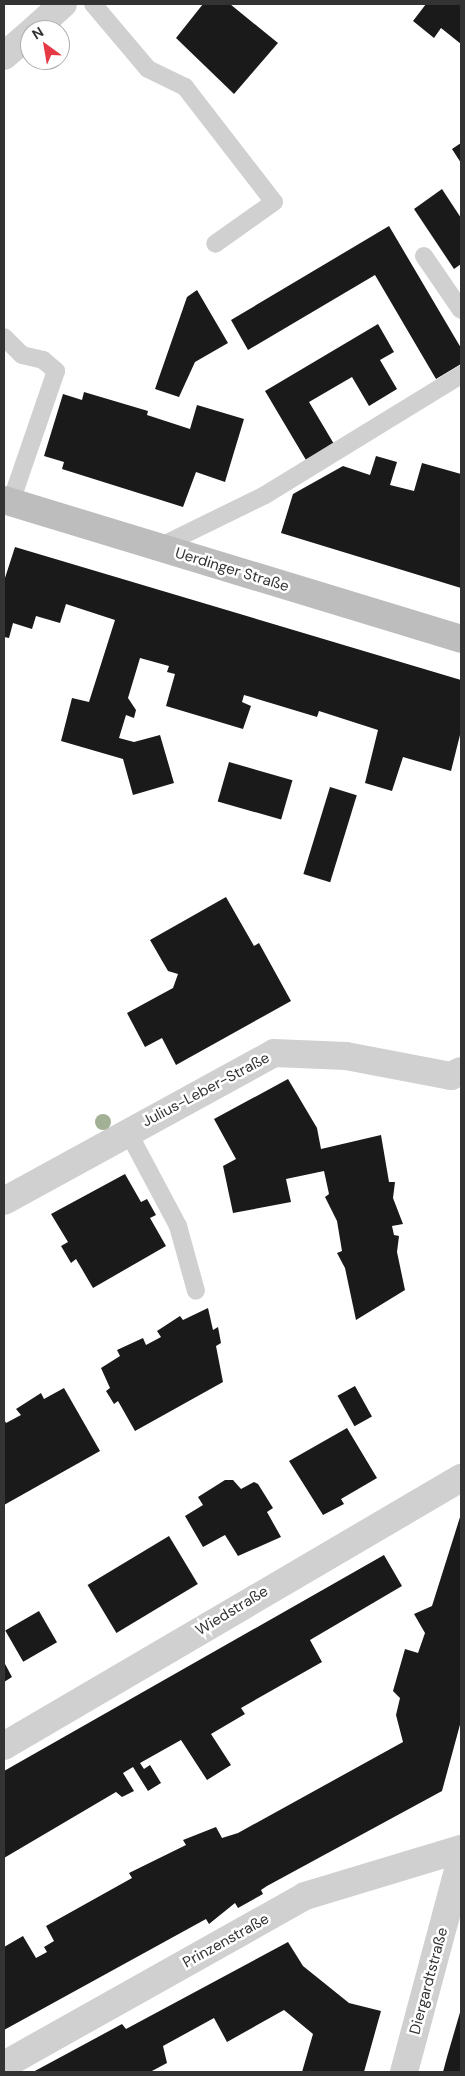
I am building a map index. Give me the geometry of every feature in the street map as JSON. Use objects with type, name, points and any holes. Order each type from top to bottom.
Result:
[{"type":"main road","name":"Uerdinger Straße","points":[[8,501],[461,639]]},
{"type":"street","points":[[45,20],[63,4]]},
{"type":"street","points":[[4,56],[20,42]]},
{"type":"street","name":"Julius-Leber-Straße","points":[[4,1201],[274,1053],[346,1056],[452,1076],[461,1071]]},
{"type":"street","name":"Wiedstraße","points":[[4,1746],[461,1478]]},
{"type":"street","name":"Prinzenstraße","points":[[4,2064],[305,1896],[461,1849]]},
{"type":"street","name":"Diergardtstraße","points":[[404,2072],[461,1860]]},
{"type":"lane","points":[[93,4],[148,69],[185,87],[274,202],[215,244]]},
{"type":"lane","points":[[424,256],[461,310]]},
{"type":"lane","points":[[4,337],[22,355],[43,360],[56,371],[8,501]]},
{"type":"lane","points":[[159,547],[265,495],[461,375]]},
{"type":"lane","name":"Julius-Leber-Straße","points":[[128,1132],[178,1226],[196,1291]]},
{"type":"building","points":[[203,4],[230,4],[278,43],[234,94],[176,38]]},
{"type":"building","points":[[426,4],[461,4],[461,44],[441,28],[434,38],[413,21]]},
{"type":"building","points":[[461,143],[461,163],[452,149]]},
{"type":"building","points":[[442,189],[461,218],[461,264],[454,269],[414,209]]},
{"type":"building","points":[[389,226],[461,348],[461,364],[436,379],[375,275],[248,350],[231,320]]},
{"type":"building","points":[[197,290],[228,343],[195,362],[179,397],[155,389],[187,297]]},
{"type":"building","points":[[378,324],[394,352],[380,360],[397,389],[369,406],[352,377],[309,402],[334,444],[306,460],[265,391]]},
{"type":"building","points":[[84,392],[148,411],[147,415],[190,429],[197,405],[244,419],[225,482],[196,472],[183,507],[62,469],[64,462],[44,456],[63,394],[82,400]]},
{"type":"building","points":[[376,456],[397,462],[390,485],[414,491],[422,463],[461,474],[461,588],[281,533],[293,494],[343,466],[370,475]]},
{"type":"building","points":[[15,547],[461,680],[461,731],[451,771],[403,757],[392,791],[365,783],[378,730],[319,711],[317,717],[244,695],[242,702],[251,706],[243,729],[166,706],[175,674],[167,672],[169,666],[140,658],[128,698],[136,710],[134,718],[126,715],[119,738],[134,742],[160,735],[174,783],[133,795],[123,759],[61,741],[72,698],[89,702],[115,620],[66,604],[60,623],[36,616],[32,629],[13,623],[9,638],[4,637],[4,581]]},
{"type":"building","points":[[229,762],[292,780],[281,820],[218,801]]},
{"type":"building","points":[[330,787],[357,795],[330,882],[303,874]]},
{"type":"building","points":[[226,897],[254,946],[259,943],[291,1001],[176,1065],[162,1038],[145,1047],[127,1013],[173,988],[178,974],[168,971],[150,940]]},
{"type":"building","points":[[288,1079],[317,1128],[321,1149],[381,1135],[389,1182],[395,1182],[393,1198],[403,1224],[392,1226],[394,1235],[399,1236],[397,1252],[405,1290],[356,1320],[345,1268],[337,1253],[342,1251],[337,1221],[325,1197],[329,1194],[324,1171],[286,1179],[291,1202],[233,1213],[223,1166],[236,1159],[214,1119]]},
{"type":"building","points":[[125,1174],[141,1202],[147,1199],[156,1215],[150,1218],[166,1246],[93,1288],[76,1259],[71,1263],[61,1246],[68,1242],[51,1214]]},
{"type":"building","points":[[208,1308],[213,1330],[218,1327],[221,1343],[216,1346],[223,1382],[135,1431],[118,1401],[114,1404],[106,1391],[110,1388],[101,1368],[120,1356],[117,1350],[143,1338],[146,1345],[161,1337],[157,1331],[180,1316],[183,1320]]},
{"type":"building","points":[[355,1386],[372,1417],[354,1426],[338,1396]]},
{"type":"building","points":[[64,1388],[100,1451],[4,1505],[4,1419],[6,1423],[21,1415],[16,1409],[41,1393],[44,1399]]},
{"type":"building","points":[[347,1428],[377,1478],[341,1499],[344,1504],[323,1515],[289,1461]]},
{"type":"building","points":[[225,1480],[233,1480],[241,1489],[254,1482],[258,1484],[273,1508],[267,1512],[281,1537],[238,1556],[225,1535],[203,1547],[185,1516],[203,1505],[198,1497]]},
{"type":"building","points":[[461,1514],[461,1721],[442,1791],[267,1886],[261,1890],[263,1894],[238,1908],[235,1903],[209,1924],[206,1919],[4,2030],[4,1947],[23,1936],[36,1958],[47,1952],[44,1947],[54,1941],[46,1926],[132,1878],[129,1873],[186,1845],[183,1840],[216,1827],[222,1838],[238,1833],[403,1742],[396,1715],[400,1698],[393,1691],[405,1649],[418,1653],[425,1633],[414,1614],[432,1606]]},
{"type":"building","points":[[169,1536],[198,1584],[116,1633],[88,1585]]},
{"type":"building","points":[[384,1555],[402,1586],[310,1640],[322,1662],[241,1708],[245,1714],[211,1734],[231,1765],[207,1780],[181,1740],[140,1763],[144,1769],[150,1765],[161,1783],[148,1791],[133,1767],[123,1773],[134,1791],[122,1797],[116,1792],[4,1858],[4,1771]]},
{"type":"building","points":[[39,1611],[57,1642],[23,1662],[5,1630]]},
{"type":"building","points":[[4,1662],[12,1677],[4,1682]]},
{"type":"building","points":[[288,1942],[303,1966],[349,2003],[381,2011],[364,2072],[302,2072],[313,2034],[284,2010],[227,2042],[214,2018],[163,2046],[167,2063],[150,2072],[33,2072],[122,2024],[126,2029]]},
{"type":"building","points":[[461,2009],[461,2072],[443,2072],[447,2057]]}]
